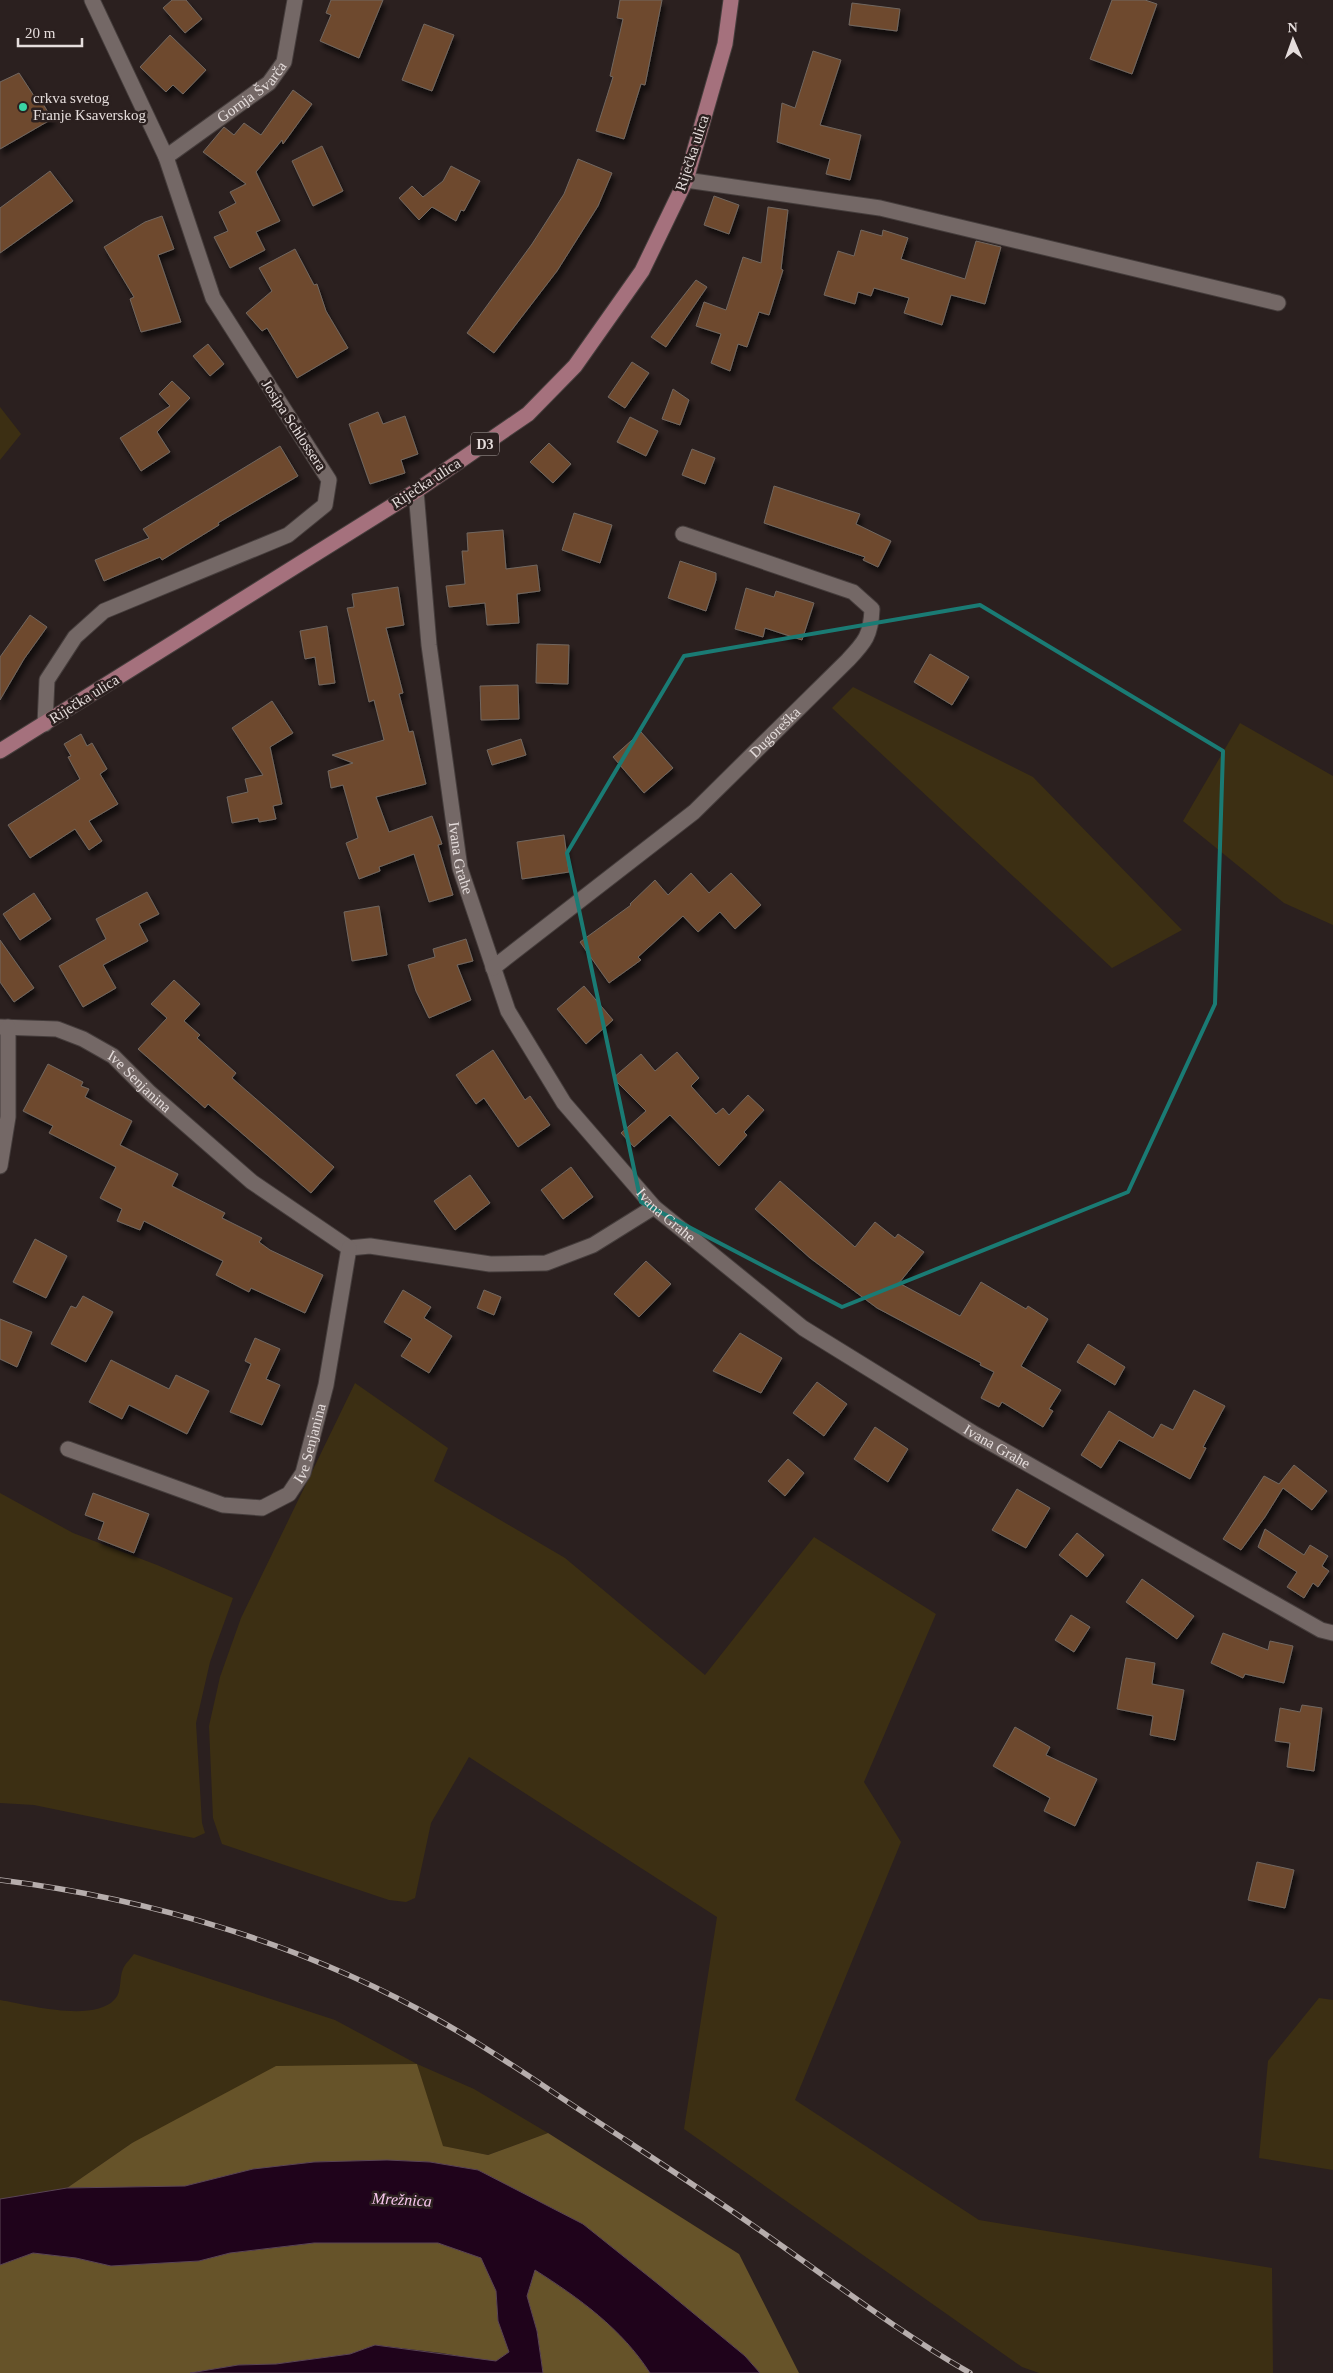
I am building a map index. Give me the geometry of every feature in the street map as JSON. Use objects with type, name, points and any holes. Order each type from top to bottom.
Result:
[{"type":"main road","name":"Riječka ulica","points":[[0,751],[416,491],[528,414],[574,366],[642,271],[686,180],[725,44],[731,0]]},
{"type":"street","name":"Josipa Schlossera","points":[[45,724],[47,680],[75,637],[104,611],[288,535],[326,505],[329,480],[213,298],[166,157],[92,0]]},
{"type":"street","name":"Gornja Švarča","points":[[166,157],[268,83],[284,62],[295,0]]},
{"type":"street","points":[[686,180],[880,208],[1278,303]]},
{"type":"street","name":"Ivana Grahe","points":[[416,491],[430,645],[460,868],[508,1011],[564,1103],[654,1207],[803,1328],[973,1433],[1321,1630],[1333,1633]]},
{"type":"street","name":"Dugoreška","points":[[494,968],[694,812],[866,640],[872,627],[872,609],[853,592],[683,534]]},
{"type":"street","name":"Ive Senjanina","points":[[0,1166],[8,1117],[4,1027],[57,1029],[83,1039],[113,1056],[150,1093],[252,1182],[349,1248],[326,1385],[303,1473],[289,1494],[262,1508],[223,1505],[68,1449]]},
{"type":"street","points":[[349,1248],[370,1246],[490,1264],[546,1263],[592,1245],[654,1207]]},
{"type":"highlighted area","points":[[980,605],[1223,751],[1215,1004],[1128,1192],[842,1307],[641,1202],[567,853],[684,656]]},
{"type":"shaded area","points":[[0,407],[21,434],[0,460]]},
{"type":"shaded area","points":[[853,687],[1033,777],[1182,930],[1112,968],[832,708]]},
{"type":"shaded area","points":[[1240,723],[1333,776],[1333,925],[1284,903],[1183,821]]},
{"type":"shaded area","points":[[355,1383],[448,1448],[434,1481],[565,1558],[705,1675],[814,1537],[936,1614],[864,1782],[901,1842],[795,2100],[979,2220],[1272,2268],[1273,2373],[1039,2373],[1022,2367],[684,2129],[717,1917],[469,1757],[431,1823],[415,1898],[406,1902],[389,1900],[222,1844],[213,1818],[209,1726],[220,1677],[241,1618]]},
{"type":"shaded area","points":[[0,1493],[73,1533],[157,1565],[233,1598],[210,1662],[196,1723],[202,1823],[205,1833],[194,1838],[34,1805],[0,1803]]},
{"type":"shaded area","points":[[134,1954],[335,2020],[417,2064],[132,2143],[67,2188],[0,2199],[0,2000],[44,2008],[77,2011],[92,2010],[105,2006],[117,1996],[123,1969]]},
{"type":"shaded area","points":[[1319,1998],[1333,2000],[1333,2170],[1259,2158],[1268,2061]]},
{"type":"shaded area","points":[[417,2064],[474,2089],[548,2133],[488,2155],[442,2146]]},
{"type":"shaded area","points":[[417,2064],[443,2146],[488,2155],[548,2133],[739,2254],[799,2373],[760,2373],[745,2356],[583,2224],[478,2170],[430,2162],[387,2160],[314,2162],[253,2169],[185,2186],[67,2188],[132,2143],[276,2066]]},
{"type":"shaded area","points":[[314,2243],[438,2243],[481,2258],[496,2291],[498,2321],[509,2352],[496,2361],[375,2345],[350,2354],[276,2364],[238,2365],[190,2373],[0,2373],[0,2265],[33,2253],[76,2258],[111,2266],[199,2261],[230,2253]]},
{"type":"shaded area","points":[[535,2270],[583,2303],[613,2328],[639,2357],[650,2373],[543,2373],[537,2331],[527,2296]]},
{"type":"water","name":"Mrežnica","points":[[387,2160],[430,2162],[478,2170],[583,2224],[745,2356],[760,2373],[650,2373],[639,2357],[613,2328],[583,2303],[535,2270],[527,2296],[537,2331],[543,2373],[190,2373],[238,2365],[276,2364],[350,2354],[375,2345],[496,2361],[509,2352],[498,2321],[496,2291],[481,2258],[438,2243],[314,2243],[230,2253],[199,2261],[111,2266],[76,2258],[33,2253],[0,2265],[0,2199],[67,2188],[185,2186],[253,2169],[314,2162]]},
{"type":"building","points":[[172,0],[186,0],[202,19],[185,33],[163,8]]},
{"type":"building","points":[[331,0],[383,0],[359,58],[320,41],[331,15],[326,13]]},
{"type":"building","points":[[620,0],[662,0],[645,85],[641,84],[624,139],[596,131],[613,77],[610,76],[623,19],[617,18]]},
{"type":"building","points":[[1112,0],[1145,0],[1157,4],[1132,74],[1090,59]]},
{"type":"building","points":[[852,3],[900,9],[897,31],[849,25]]},
{"type":"building","points":[[424,24],[454,35],[432,91],[402,80]]},
{"type":"building","points":[[170,35],[206,70],[183,94],[173,85],[166,92],[140,67]]},
{"type":"building","points":[[813,51],[841,60],[820,125],[861,135],[850,180],[826,174],[830,159],[777,142],[782,103],[795,108]]},
{"type":"building","name":"crkva svetog Franje Ksaverskog","points":[[19,73],[36,99],[39,97],[52,119],[0,149],[0,82]]},
{"type":"building","points":[[293,90],[312,104],[283,144],[282,140],[256,172],[280,221],[256,232],[265,250],[230,268],[214,237],[228,231],[219,212],[236,203],[230,192],[246,184],[203,152],[224,127],[234,135],[244,123],[261,135]]},
{"type":"building","points":[[322,146],[343,191],[313,206],[292,161]]},
{"type":"building","points":[[578,159],[612,173],[598,206],[557,271],[494,353],[467,333],[532,244],[564,194]]},
{"type":"building","points":[[451,166],[480,181],[464,211],[461,210],[456,221],[432,207],[419,220],[399,198],[412,186],[423,197],[443,181]]},
{"type":"building","points":[[50,171],[73,201],[0,253],[0,208]]},
{"type":"building","points":[[714,196],[739,205],[729,234],[704,225]]},
{"type":"building","points":[[768,207],[788,210],[781,269],[783,270],[769,315],[759,312],[747,347],[738,344],[730,371],[711,363],[721,334],[696,326],[704,302],[726,310],[743,257],[761,263]]},
{"type":"building","points":[[162,216],[174,249],[158,255],[181,322],[141,332],[130,299],[134,297],[104,247],[145,222]]},
{"type":"building","points":[[861,230],[882,236],[883,230],[908,238],[901,259],[965,279],[976,241],[1001,247],[985,304],[951,295],[942,325],[904,313],[909,298],[874,288],[871,296],[858,292],[855,304],[824,295],[838,251],[854,256]]},
{"type":"building","points":[[295,249],[314,285],[317,284],[326,311],[348,348],[297,378],[267,328],[262,331],[246,313],[272,291],[259,268]]},
{"type":"building","points":[[696,280],[707,287],[666,347],[651,337]]},
{"type":"building","points":[[208,344],[224,364],[210,376],[193,356]]},
{"type":"building","points":[[632,362],[649,373],[625,408],[608,397]]},
{"type":"building","points":[[172,381],[190,398],[157,432],[170,452],[141,471],[120,438],[170,406],[159,394]]},
{"type":"building","points":[[673,389],[689,400],[680,425],[662,419]]},
{"type":"building","points":[[378,412],[383,424],[405,416],[418,454],[401,460],[405,473],[370,484],[349,424]]},
{"type":"building","points":[[630,417],[658,431],[646,456],[617,442]]},
{"type":"building","points":[[549,443],[571,464],[553,483],[530,462]]},
{"type":"building","points":[[280,446],[298,476],[218,523],[219,525],[162,560],[160,557],[104,581],[95,560],[149,538],[143,529]]},
{"type":"building","points":[[692,449],[715,458],[705,484],[682,475]]},
{"type":"building","points":[[774,486],[860,514],[856,524],[891,541],[878,567],[863,560],[865,557],[764,523]]},
{"type":"building","points":[[574,513],[612,525],[600,563],[562,550]]},
{"type":"building","points":[[503,530],[506,569],[537,565],[540,591],[517,594],[519,623],[487,625],[485,603],[449,607],[446,586],[465,584],[462,551],[468,551],[467,533]]},
{"type":"building","points":[[680,561],[716,573],[716,580],[706,611],[668,598]]},
{"type":"building","points":[[398,587],[404,625],[386,628],[403,693],[399,694],[409,732],[413,731],[426,784],[376,797],[389,832],[432,816],[442,844],[438,845],[453,895],[429,902],[414,854],[379,867],[380,871],[359,879],[346,843],[358,838],[343,785],[331,788],[328,771],[353,763],[332,755],[384,740],[374,700],[369,702],[347,608],[354,607],[352,594]]},
{"type":"building","points":[[746,588],[774,597],[776,591],[814,603],[802,640],[765,628],[763,637],[735,629]]},
{"type":"building","points":[[30,615],[47,627],[24,659],[0,700],[0,657]]},
{"type":"building","points":[[327,626],[335,683],[319,685],[315,657],[305,659],[300,631]]},
{"type":"building","points":[[537,644],[569,645],[568,684],[536,683]]},
{"type":"building","points":[[930,654],[969,677],[952,705],[914,682]]},
{"type":"building","points":[[518,685],[519,719],[481,720],[480,686]]},
{"type":"building","points":[[272,701],[293,733],[270,747],[282,804],[273,806],[276,819],[259,822],[258,818],[232,823],[227,797],[248,792],[245,779],[263,775],[232,728]]},
{"type":"building","points":[[641,732],[673,768],[644,793],[613,757]]},
{"type":"building","points":[[81,734],[87,746],[92,743],[107,769],[100,774],[118,804],[89,821],[102,841],[89,850],[75,829],[30,858],[8,825],[80,779],[68,757],[71,756],[64,744]]},
{"type":"building","points":[[521,739],[526,755],[492,765],[487,750]]},
{"type":"building","points":[[564,835],[569,872],[522,879],[517,842]]},
{"type":"building","points":[[691,873],[709,893],[731,873],[761,905],[735,929],[720,912],[698,932],[683,916],[638,957],[641,960],[609,983],[580,942],[631,905],[655,880],[668,895]]},
{"type":"building","points":[[147,892],[159,914],[139,924],[148,941],[103,965],[116,988],[83,1007],[59,966],[106,939],[96,919]]},
{"type":"building","points":[[34,893],[51,919],[20,940],[3,914]]},
{"type":"building","points":[[379,906],[387,955],[352,961],[344,912]]},
{"type":"building","points":[[466,939],[473,961],[457,965],[471,1000],[429,1018],[416,991],[408,965],[435,957],[433,949]]},
{"type":"building","points":[[0,940],[34,988],[14,1002],[0,982]]},
{"type":"building","points":[[174,980],[200,1004],[184,1021],[200,1035],[197,1038],[236,1073],[232,1078],[334,1167],[311,1193],[208,1104],[205,1108],[138,1049],[167,1018],[151,1004]]},
{"type":"building","points":[[584,986],[613,1020],[586,1044],[557,1009]]},
{"type":"building","points":[[493,1050],[525,1100],[530,1096],[550,1125],[518,1147],[484,1098],[476,1104],[456,1075]]},
{"type":"building","points":[[677,1052],[699,1078],[691,1086],[716,1114],[723,1108],[729,1115],[748,1095],[764,1110],[744,1132],[747,1135],[719,1166],[670,1115],[634,1147],[621,1133],[646,1111],[613,1078],[641,1054],[655,1071]]},
{"type":"building","points":[[48,1064],[83,1082],[81,1086],[89,1089],[85,1097],[132,1121],[120,1145],[178,1174],[172,1186],[225,1213],[222,1218],[262,1238],[259,1242],[270,1250],[323,1275],[305,1313],[251,1288],[249,1292],[216,1275],[223,1261],[144,1221],[140,1230],[117,1221],[122,1209],[100,1198],[116,1167],[49,1133],[53,1126],[23,1111]]},
{"type":"building","points":[[571,1167],[593,1197],[563,1219],[541,1190]]},
{"type":"building","points":[[470,1175],[490,1203],[455,1230],[434,1201]]},
{"type":"building","points":[[780,1181],[855,1247],[875,1222],[895,1238],[898,1234],[924,1252],[899,1283],[960,1316],[981,1282],[1026,1309],[1028,1306],[1048,1319],[1021,1366],[1061,1390],[1049,1409],[1053,1411],[1043,1427],[1002,1402],[999,1407],[981,1398],[994,1372],[980,1365],[981,1363],[877,1308],[810,1258],[755,1209]]},
{"type":"building","points":[[35,1239],[67,1256],[46,1298],[13,1282]]},
{"type":"building","points":[[646,1261],[671,1284],[639,1317],[614,1294]]},
{"type":"building","points":[[403,1290],[431,1307],[424,1318],[452,1336],[429,1373],[401,1356],[412,1339],[384,1322]]},
{"type":"building","points":[[484,1290],[501,1297],[494,1315],[477,1308]]},
{"type":"building","points":[[83,1296],[113,1312],[86,1362],[51,1344],[71,1306],[76,1308]]},
{"type":"building","points":[[0,1319],[32,1332],[17,1367],[0,1359]]},
{"type":"building","points":[[740,1333],[782,1358],[761,1393],[713,1371]]},
{"type":"building","points":[[255,1338],[280,1349],[266,1379],[280,1385],[262,1425],[230,1412],[251,1364],[245,1361]]},
{"type":"building","points":[[1088,1344],[1125,1367],[1115,1385],[1077,1362]]},
{"type":"building","points":[[111,1360],[169,1389],[176,1375],[209,1391],[187,1434],[129,1405],[122,1419],[89,1402]]},
{"type":"building","points":[[817,1382],[847,1404],[824,1436],[793,1413]]},
{"type":"building","points":[[1194,1390],[1225,1406],[1203,1447],[1206,1448],[1190,1479],[1119,1440],[1101,1468],[1081,1455],[1109,1411],[1153,1438],[1161,1424],[1173,1430]]},
{"type":"building","points":[[875,1427],[908,1449],[888,1482],[854,1459]]},
{"type":"building","points":[[788,1459],[804,1473],[785,1496],[768,1481]]},
{"type":"building","points":[[1294,1465],[1327,1491],[1312,1510],[1283,1488],[1241,1550],[1223,1539],[1264,1476],[1279,1484]]},
{"type":"building","points":[[1017,1489],[1050,1508],[1026,1548],[992,1530]]},
{"type":"building","points":[[93,1493],[149,1514],[134,1553],[98,1539],[104,1522],[85,1515]]},
{"type":"building","points":[[1265,1529],[1304,1555],[1310,1545],[1328,1556],[1322,1566],[1329,1571],[1318,1587],[1313,1583],[1304,1598],[1287,1587],[1297,1572],[1258,1547]]},
{"type":"building","points":[[1077,1533],[1104,1555],[1087,1577],[1059,1555]]},
{"type":"building","points":[[1142,1579],[1194,1616],[1177,1639],[1126,1602]]},
{"type":"building","points":[[1071,1615],[1090,1627],[1074,1652],[1055,1640]]},
{"type":"building","points":[[1223,1633],[1268,1650],[1270,1641],[1293,1646],[1284,1683],[1245,1674],[1243,1678],[1211,1663]]},
{"type":"building","points":[[1126,1658],[1155,1663],[1152,1684],[1184,1690],[1175,1740],[1150,1735],[1153,1716],[1117,1709]]},
{"type":"building","points":[[1302,1705],[1322,1708],[1314,1771],[1287,1767],[1290,1743],[1275,1741],[1280,1708],[1300,1712]]},
{"type":"building","points":[[1015,1727],[1050,1747],[1046,1755],[1097,1779],[1075,1826],[1044,1811],[1050,1798],[993,1766]]},
{"type":"building","points":[[1257,1862],[1294,1870],[1285,1908],[1248,1900]]},
{"type":"railway","points":[[0,1880],[114,1899],[227,1929],[282,1948],[389,1994],[440,2021],[516,2067],[714,2199],[888,2321],[970,2373]]},
{"type":"place","name":"crkva svetog Franje Ksaverskog","points":[[23,107]]}]
